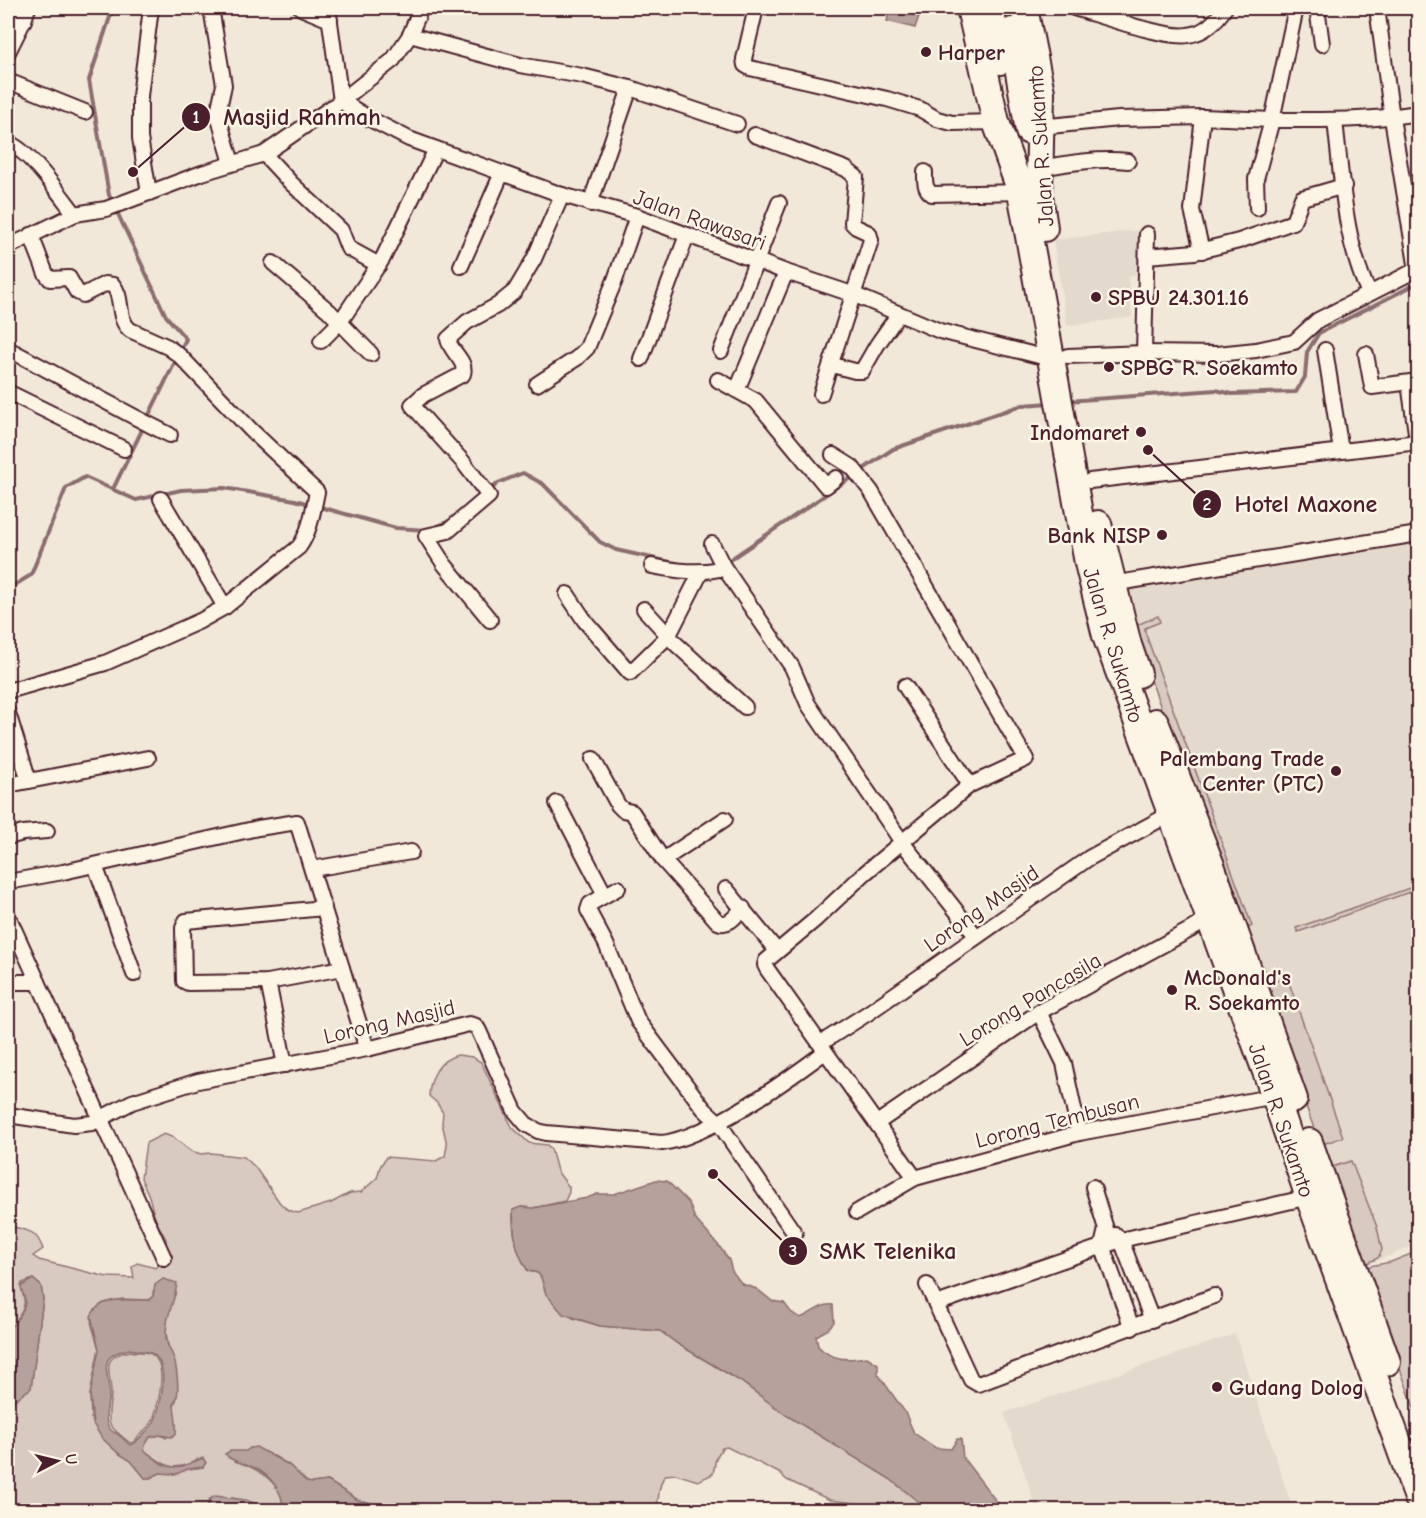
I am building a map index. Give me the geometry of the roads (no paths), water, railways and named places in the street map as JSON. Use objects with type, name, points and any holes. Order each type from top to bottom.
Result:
[{"type":"highway","name":"Jalan R. Sukamto","points":[[970,8],[996,123],[1030,194],[1071,422],[1088,563],[1104,629],[1419,1498]]},
{"type":"highway","points":[[990,8],[1030,194]]},
{"type":"highway","points":[[1007,8],[1030,194]]},
{"type":"highway","name":"Jalan R. Sukamto","points":[[1024,8],[1041,92],[1040,168],[1030,194]]},
{"type":"highway","name":"Jalan R. Sukamto","points":[[1071,422],[1090,481],[1112,584],[1140,682],[1254,982],[1419,1450]]},
{"type":"street","points":[[149,192],[140,138],[140,106],[151,8]]},
{"type":"street","points":[[211,8],[224,79],[219,119],[232,163]]},
{"type":"street","points":[[301,8],[329,14],[341,101]]},
{"type":"street","points":[[8,247],[75,214],[111,207],[232,163],[264,154],[341,101],[393,60],[410,35],[421,8]]},
{"type":"street","points":[[756,8],[744,59],[745,65],[750,68],[887,99],[920,109],[937,119],[952,123],[996,123]]},
{"type":"street","points":[[1074,8],[1167,34],[1188,35],[1207,28],[1225,8]]},
{"type":"street","points":[[1257,207],[1256,179],[1272,120],[1296,8]]},
{"type":"street","points":[[1317,8],[1322,44]]},
{"type":"street","points":[[1377,8],[1392,118],[1418,270]]},
{"type":"street","points":[[8,11],[26,14],[8,52]]},
{"type":"street","points":[[410,35],[520,65],[582,76],[630,88],[737,124]]},
{"type":"street","points":[[8,81],[85,112]]},
{"type":"street","points":[[590,204],[630,88]]},
{"type":"street","name":"Jalan Rawasari","points":[[341,101],[370,119],[436,149],[562,195],[637,216],[786,272],[855,295],[940,331],[1061,367],[1144,353],[1217,354],[1256,350],[1294,342],[1318,320],[1418,270]]},
{"type":"street","points":[[1040,127],[1119,119],[1203,117],[1335,120],[1392,118],[1419,113]]},
{"type":"street","points":[[1202,251],[1192,210],[1203,117]]},
{"type":"street","points":[[1335,120],[1353,249],[1369,294]]},
{"type":"street","points":[[754,135],[846,169],[856,177],[852,223],[869,233],[872,240],[821,394]]},
{"type":"street","points":[[8,143],[33,162],[75,214]]},
{"type":"street","points":[[321,341],[340,322],[379,265],[436,149]]},
{"type":"street","points":[[264,154],[291,183],[342,230],[348,248],[379,265]]},
{"type":"street","points":[[1040,168],[1109,159],[1128,161]]},
{"type":"street","points":[[925,172],[927,191],[932,194],[1030,194]]},
{"type":"street","points":[[461,266],[502,173]]},
{"type":"street","points":[[1147,256],[1202,251],[1293,222],[1302,198],[1344,186]]},
{"type":"street","points":[[490,620],[444,564],[426,536],[448,531],[489,497],[476,478],[413,406],[413,403],[428,392],[463,374],[465,368],[448,343],[448,339],[468,322],[498,305],[515,291],[534,259],[562,195]]},
{"type":"street","points":[[722,351],[779,203]]},
{"type":"street","points":[[537,384],[581,356],[587,348],[615,280],[637,216]]},
{"type":"street","points":[[1144,353],[1146,234]]},
{"type":"street","points":[[8,691],[122,656],[200,621],[225,607],[299,548],[304,539],[316,492],[252,431],[180,356],[168,347],[125,326],[121,321],[117,291],[113,285],[105,284],[83,295],[77,292],[69,278],[50,279],[46,274],[32,235]]},
{"type":"street","points":[[641,359],[687,235]]},
{"type":"street","points":[[273,263],[340,322],[370,354]]},
{"type":"street","points":[[737,390],[786,272]]},
{"type":"street","points":[[832,364],[855,371],[862,370],[898,315]]},
{"type":"street","points":[[8,348],[127,414],[170,435]]},
{"type":"street","points":[[1325,350],[1341,451]]},
{"type":"street","points":[[1090,481],[1341,451],[1418,445],[1414,382],[1372,387],[1366,354]]},
{"type":"street","points":[[718,380],[751,397],[762,407],[825,486],[836,478]]},
{"type":"street","points":[[8,392],[124,449]]},
{"type":"street","points":[[833,456],[857,473],[872,491],[1026,759],[970,785],[865,873],[816,919],[766,961],[765,965],[915,1178]]},
{"type":"street","points":[[161,499],[225,607]]},
{"type":"street","points":[[1112,584],[1419,534]]},
{"type":"street","points":[[712,544],[721,564],[788,660],[807,704],[902,842],[976,936]]},
{"type":"street","points":[[652,566],[701,572],[721,564]]},
{"type":"street","points":[[567,594],[585,621],[629,673],[669,634],[701,572]]},
{"type":"street","points":[[644,609],[745,707]]},
{"type":"street","points":[[905,686],[970,785]]},
{"type":"street","points":[[8,712],[29,781]]},
{"type":"street","points":[[8,784],[148,758]]},
{"type":"street","points":[[593,759],[618,806],[632,812],[663,860],[718,922],[728,923],[743,909]]},
{"type":"street","points":[[557,803],[605,895]]},
{"type":"street","name":"Lorong Masjid","points":[[8,1115],[74,1125],[92,1123],[132,1102],[198,1082],[367,1049],[465,1024],[473,1025],[479,1031],[519,1117],[532,1128],[546,1133],[662,1143],[679,1139],[718,1122],[976,936],[1089,858],[1170,814]]},
{"type":"street","points":[[663,860],[725,819]]},
{"type":"street","points":[[8,882],[258,828],[297,822],[367,1049]]},
{"type":"street","points":[[8,837],[47,831]]},
{"type":"street","points":[[312,869],[411,852]]},
{"type":"street","points":[[95,865],[134,974]]},
{"type":"street","points":[[618,888],[589,906],[588,912],[606,944],[633,1011],[645,1032],[704,1109],[718,1122],[795,1234]]},
{"type":"street","points":[[726,889],[777,951]]},
{"type":"street","points":[[324,908],[189,920],[184,923],[183,928],[186,983],[268,982],[342,968]]},
{"type":"street","points":[[8,916],[164,1258]]},
{"type":"street","name":"Lorong Pancasila","points":[[877,1123],[1039,1012],[1210,919]]},
{"type":"street","points":[[8,982],[38,982]]},
{"type":"street","points":[[268,982],[285,1065]]},
{"type":"street","points":[[1039,1012],[1064,1063],[1079,1133]]},
{"type":"street","name":"Lorong Tembusan","points":[[857,1212],[915,1178],[1079,1133],[1275,1096]]},
{"type":"street","points":[[1093,1187],[1106,1229],[1102,1246],[1132,1328]]},
{"type":"street","points":[[936,1304],[1121,1240],[1309,1197]]},
{"type":"street","points":[[1106,1229],[1121,1240],[1152,1320]]},
{"type":"street","points":[[927,1286],[971,1380],[978,1384],[1214,1296]]},
{"type":"waterway","points":[[113,8],[89,80],[109,195],[166,316],[186,339],[180,351]]},
{"type":"waterway","points":[[1067,401],[1216,390],[1232,394],[1296,392],[1305,377],[1307,352],[1319,333],[1418,283]]},
{"type":"waterway","points":[[147,419],[177,358]]},
{"type":"waterway","points":[[725,563],[893,449],[1023,405],[1050,403]]},
{"type":"waterway","points":[[113,489],[144,426]]},
{"type":"waterway","points":[[488,492],[498,483],[523,473],[543,484],[600,542],[616,550],[670,562]]},
{"type":"waterway","points":[[8,589],[31,575],[66,488],[85,477],[136,500],[181,490],[224,488],[295,500],[396,528],[427,530]]},
{"type":"waterway","points":[[434,528],[451,520]]},
{"type":"place","name":"Harper","points":[[926,52]]},
{"type":"place","name":"Masjid Rahmah","points":[[133,172]]},
{"type":"place","name":"SPBU 24.301.16","points":[[1096,297]]},
{"type":"place","name":"SPBG R. Soekamto","points":[[1109,367]]},
{"type":"place","name":"Indomaret","points":[[1141,432]]},
{"type":"place","name":"Hotel Maxone","points":[[1148,450]]},
{"type":"place","name":"Bank NISP","points":[[1162,535]]},
{"type":"place","name":"Palembang Trade Center (PTC)","points":[[1336,771]]},
{"type":"place","name":"McDonald's R. Soekamto","points":[[1172,990]]},
{"type":"place","name":"SMK Telenika","points":[[713,1174]]},
{"type":"place","name":"Gudang Dolog","points":[[1217,1387]]}]
